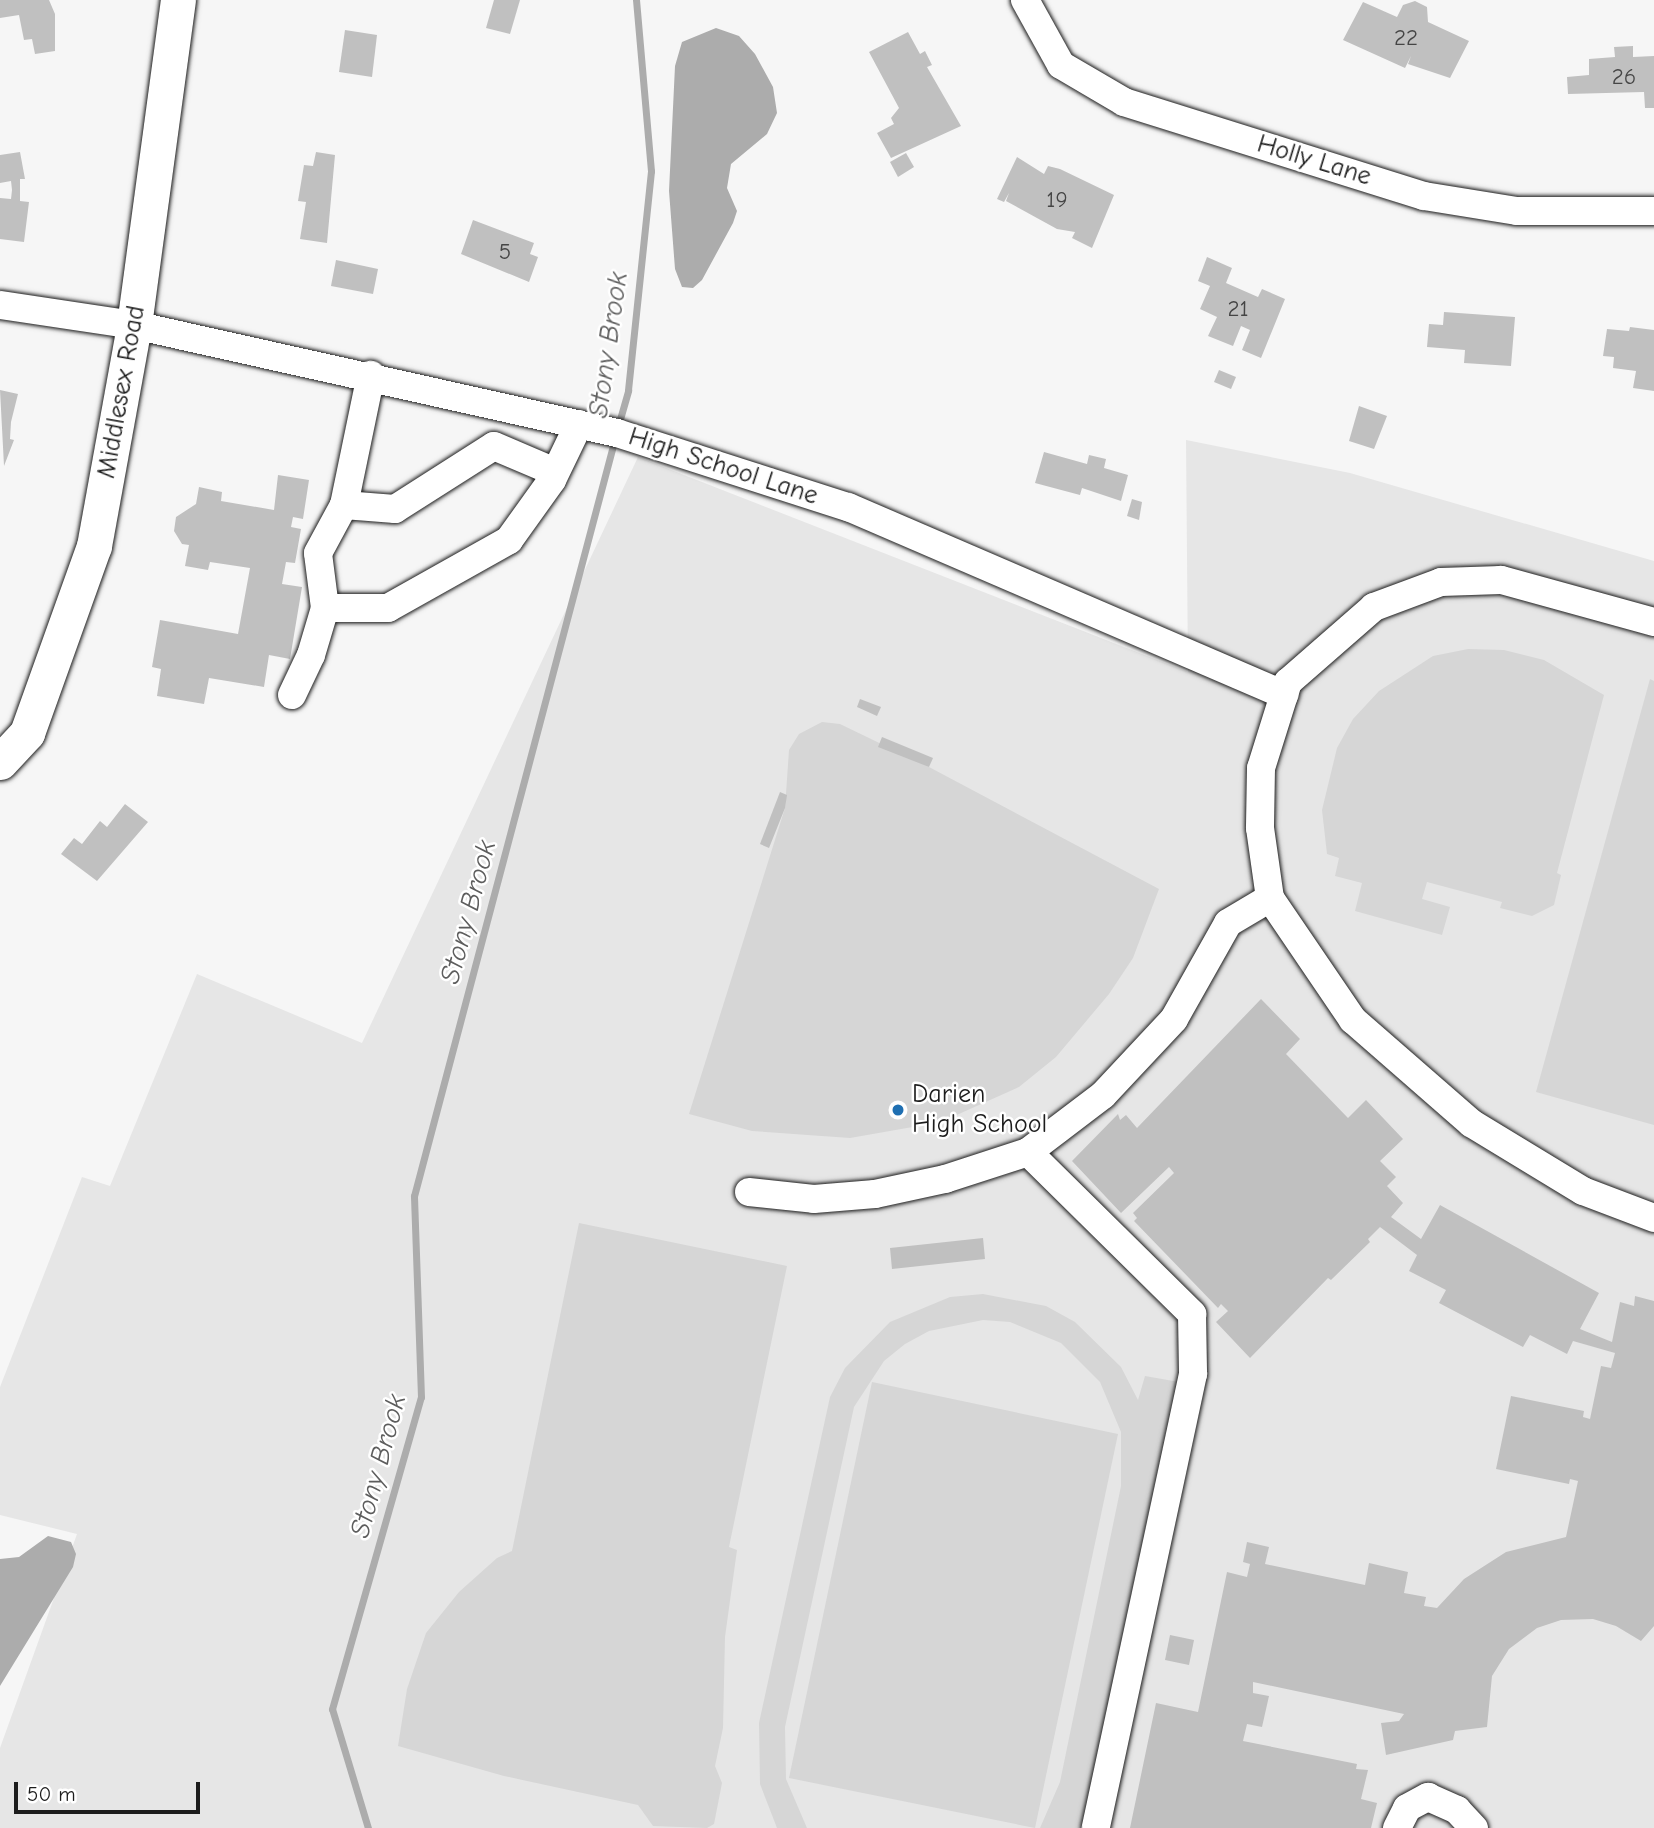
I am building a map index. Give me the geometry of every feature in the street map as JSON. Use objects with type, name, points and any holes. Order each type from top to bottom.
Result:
[{"type":"main road","name":"Middlesex Road","points":[[0,762],[27,733],[94,546],[134,325],[178,0]]},
{"type":"street","name":"Holly Lane","points":[[1025,0],[1061,65],[1124,102],[1424,196],[1517,211],[1654,211]]},
{"type":"street","name":"High School Lane","points":[[0,305],[134,325],[371,375],[579,424],[848,507],[1284,695]]},
{"type":"street","points":[[292,695],[312,655],[325,608],[318,553],[344,505],[371,375]]},
{"type":"street","points":[[325,608],[388,608],[509,540],[555,472],[579,424]]},
{"type":"street","points":[[344,505],[395,509],[494,446],[555,472]]},
{"type":"street","points":[[1654,622],[1501,580],[1441,582],[1374,607],[1288,682],[1261,768],[1261,828],[1270,898],[1353,1020],[1471,1123],[1583,1191],[1654,1218]]},
{"type":"street","points":[[749,1192],[814,1199],[875,1194],[945,1179],[1028,1152],[1103,1095],[1174,1019],[1228,923],[1270,898]]},
{"type":"street","points":[[1028,1152],[1192,1314],[1193,1374],[1096,1828]]},
{"type":"street","points":[[1397,1828],[1407,1808],[1428,1797],[1457,1810],[1474,1828]]},
{"type":"shaded area","points":[[716,28],[739,36],[755,54],[773,87],[777,113],[767,134],[731,164],[727,188],[737,211],[733,223],[702,280],[693,288],[682,287],[675,269],[669,191],[675,66],[682,42]]},
{"type":"shaded area","name":"Darien High School","points":[[1186,440],[1350,473],[1654,561],[1654,1828],[0,1828],[0,1748],[77,1534],[0,1515],[0,1387],[82,1177],[110,1186],[197,974],[362,1043],[638,457],[1188,672]]},
{"type":"shaded area","points":[[1468,649],[1504,650],[1544,660],[1604,695],[1557,873],[1561,875],[1554,905],[1532,916],[1500,908],[1502,902],[1427,882],[1422,899],[1450,907],[1442,935],[1355,911],[1362,883],[1335,876],[1339,858],[1327,854],[1322,810],[1337,748],[1353,719],[1379,691],[1433,656]]},
{"type":"shaded area","points":[[1650,679],[1654,681],[1654,1125],[1536,1092]]},
{"type":"shaded area","points":[[822,722],[840,724],[929,767],[1159,889],[1133,958],[1109,994],[1056,1057],[1019,1087],[941,1122],[850,1138],[752,1131],[689,1114],[785,808],[789,750],[799,734]]},
{"type":"shaded area","points":[[579,1223],[787,1266],[729,1547],[737,1550],[725,1637],[723,1728],[715,1766],[722,1783],[714,1824],[707,1828],[653,1826],[638,1805],[504,1776],[398,1746],[407,1689],[426,1633],[459,1592],[497,1558],[512,1551]]},
{"type":"shaded area","points":[[983,1294],[1046,1306],[1075,1322],[1121,1367],[1138,1400],[1145,1376],[1179,1382],[1085,1828],[1040,1828],[1060,1782],[1121,1486],[1121,1432],[1100,1382],[1061,1343],[1010,1322],[983,1320],[929,1331],[905,1344],[884,1361],[854,1407],[785,1727],[786,1779],[807,1828],[777,1828],[760,1784],[759,1723],[830,1397],[845,1368],[890,1322],[950,1297]]},
{"type":"shaded area","points":[[872,1382],[1118,1434],[1035,1828],[789,1778]]},
{"type":"shaded area","points":[[48,1536],[71,1542],[76,1554],[73,1567],[0,1686],[0,1559],[19,1557]]},
{"type":"building","points":[[0,0],[49,0],[55,14],[55,51],[35,54],[32,39],[24,40],[19,15],[0,18]]},
{"type":"building","points":[[494,0],[520,0],[510,34],[486,28]]},
{"type":"building","points":[[1415,1],[1427,7],[1428,22],[1469,41],[1450,78],[1408,64],[1411,56],[1405,68],[1343,40],[1363,2],[1397,17],[1403,5]]},
{"type":"building","points":[[345,30],[377,35],[372,77],[339,72]]},
{"type":"building","points":[[908,32],[920,54],[925,51],[932,65],[927,67],[961,126],[891,158],[877,133],[894,124],[891,118],[899,108],[869,52]]},
{"type":"building","points":[[1633,46],[1633,57],[1654,56],[1654,108],[1645,108],[1644,92],[1568,94],[1567,77],[1589,75],[1589,59],[1615,57],[1614,47]]},
{"type":"building","points":[[20,152],[25,179],[20,179],[20,201],[29,202],[24,242],[0,239],[0,198],[11,199],[12,190],[11,181],[0,183],[0,155]]},
{"type":"building","points":[[316,152],[335,155],[327,243],[300,239],[306,202],[298,201],[304,165],[313,166]]},
{"type":"building","points":[[906,153],[914,167],[898,177],[890,162]]},
{"type":"building","points":[[1017,157],[1044,174],[1048,166],[1060,169],[1114,195],[1092,248],[1072,238],[1075,232],[1057,229],[1006,201],[1009,193],[1004,202],[997,199]]},
{"type":"building","points":[[473,220],[534,243],[530,254],[538,257],[529,282],[461,254]]},
{"type":"building","points":[[1207,257],[1232,268],[1226,283],[1258,297],[1262,289],[1285,299],[1261,358],[1242,350],[1250,330],[1241,326],[1233,346],[1208,336],[1217,317],[1200,309],[1210,286],[1198,281]]},
{"type":"building","points":[[336,260],[378,269],[373,294],[331,286]]},
{"type":"building","points":[[1444,312],[1515,317],[1511,366],[1464,363],[1465,350],[1427,347],[1429,324],[1443,325]]},
{"type":"building","points":[[1630,327],[1654,330],[1654,391],[1633,388],[1636,371],[1613,368],[1614,357],[1603,356],[1607,329],[1629,331]]},
{"type":"building","points":[[1219,370],[1236,377],[1231,389],[1214,382]]},
{"type":"building","points":[[0,390],[18,394],[11,422],[10,439],[14,440],[4,466]]},
{"type":"building","points":[[1359,406],[1387,416],[1374,449],[1349,441]]},
{"type":"building","points":[[1044,452],[1087,464],[1089,455],[1106,459],[1104,468],[1128,475],[1121,501],[1082,488],[1080,495],[1035,483]]},
{"type":"building","points":[[278,475],[309,480],[303,519],[293,517],[291,527],[301,529],[295,563],[286,562],[282,584],[302,587],[290,659],[269,655],[264,687],[209,678],[204,704],[157,696],[161,669],[152,667],[160,620],[238,634],[250,568],[210,562],[208,570],[185,566],[189,545],[182,544],[174,531],[176,517],[196,504],[199,487],[222,492],[221,501],[274,510]]},
{"type":"building","points":[[1132,499],[1142,502],[1139,520],[1127,516]]},
{"type":"building","points":[[860,699],[881,707],[877,716],[857,707]]},
{"type":"building","points":[[882,737],[933,758],[929,767],[878,747]]},
{"type":"building","points":[[780,792],[787,795],[785,808],[769,848],[760,844]]},
{"type":"building","points":[[125,804],[148,822],[97,881],[61,854],[74,838],[82,844],[100,821],[107,827]]},
{"type":"building","points":[[1261,999],[1300,1039],[1286,1054],[1348,1118],[1366,1100],[1403,1139],[1380,1161],[1396,1177],[1387,1186],[1403,1203],[1391,1217],[1421,1239],[1440,1205],[1599,1293],[1580,1329],[1612,1342],[1620,1302],[1634,1306],[1635,1296],[1654,1301],[1654,1626],[1641,1641],[1616,1626],[1593,1619],[1561,1620],[1537,1628],[1509,1649],[1492,1676],[1487,1727],[1455,1731],[1453,1740],[1386,1755],[1381,1723],[1399,1721],[1404,1714],[1253,1682],[1253,1693],[1269,1696],[1262,1727],[1247,1724],[1243,1741],[1357,1764],[1356,1769],[1368,1770],[1361,1799],[1377,1803],[1371,1828],[1130,1828],[1156,1703],[1198,1712],[1227,1572],[1247,1577],[1250,1564],[1243,1562],[1247,1542],[1269,1547],[1265,1564],[1365,1585],[1369,1563],[1408,1572],[1404,1593],[1426,1597],[1424,1606],[1437,1608],[1464,1579],[1506,1552],[1566,1537],[1578,1481],[1570,1479],[1569,1484],[1496,1469],[1511,1396],[1584,1411],[1583,1417],[1590,1419],[1601,1366],[1611,1368],[1615,1353],[1573,1341],[1567,1354],[1530,1335],[1523,1347],[1439,1303],[1446,1290],[1409,1271],[1417,1255],[1380,1227],[1368,1239],[1370,1242],[1331,1280],[1328,1278],[1250,1358],[1216,1322],[1228,1311],[1221,1304],[1218,1308],[1134,1221],[1137,1218],[1133,1213],[1174,1173],[1169,1167],[1121,1213],[1072,1161],[1118,1114],[1120,1120],[1126,1115],[1137,1128]]},
{"type":"building","points":[[983,1238],[985,1259],[892,1269],[890,1248]]},
{"type":"building","points":[[1170,1635],[1194,1640],[1189,1665],[1165,1660]]},
{"type":"waterway","name":"Stony Brook","points":[[618,426],[628,390],[651,171],[636,0]]},
{"type":"waterway","name":"Stony Brook","points":[[368,1828],[332,1709],[421,1397],[414,1196],[615,438]]},
{"type":"place","name":"Darien High School","points":[[898,1110]]}]
